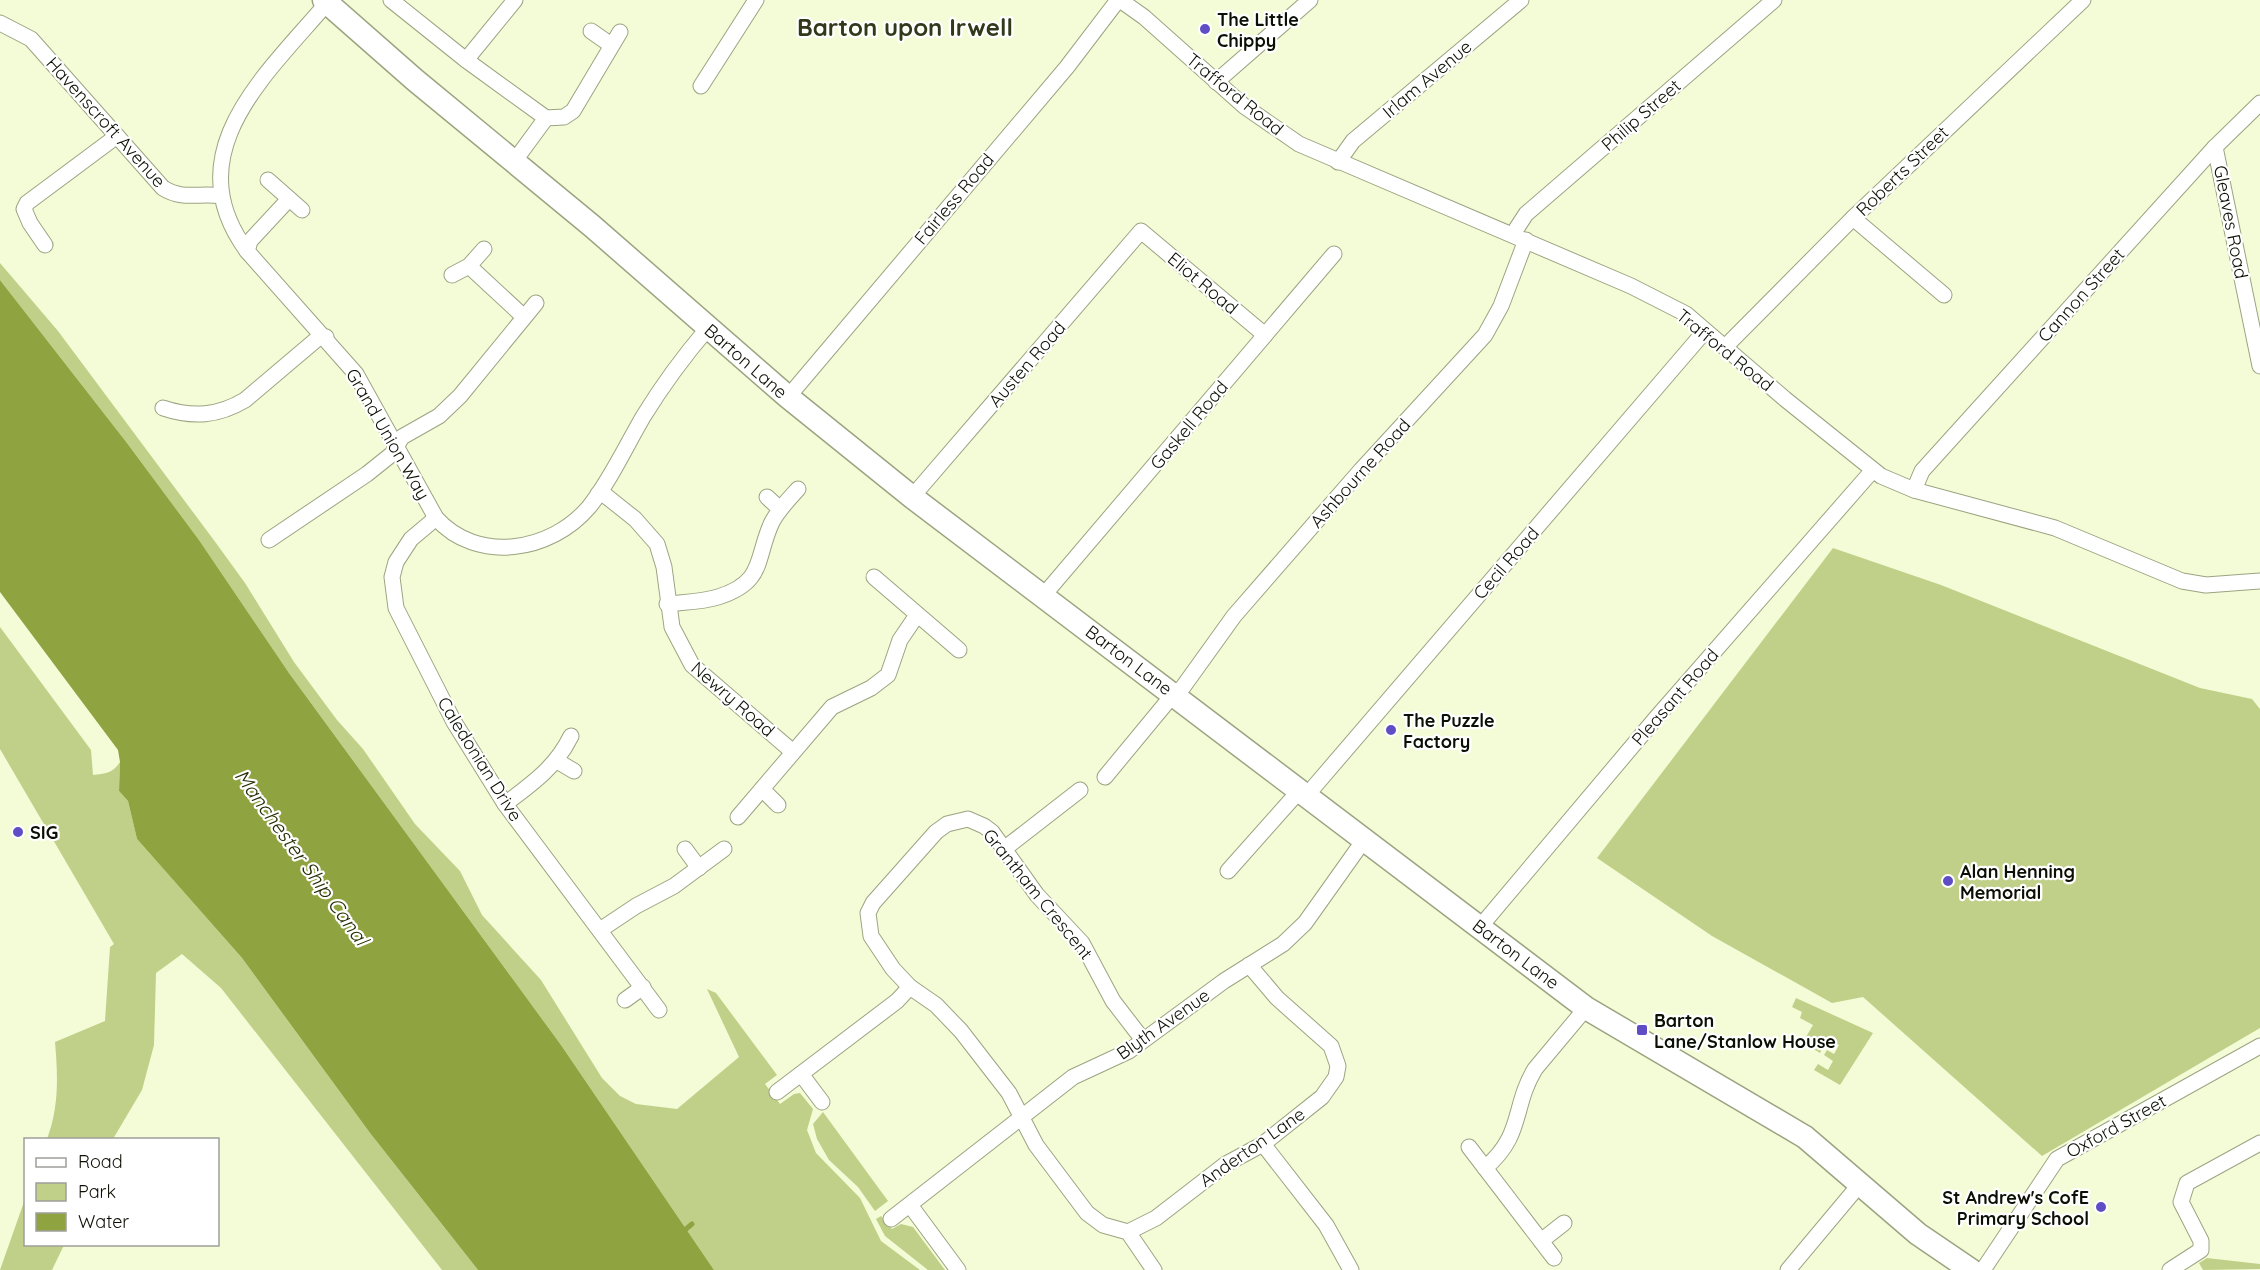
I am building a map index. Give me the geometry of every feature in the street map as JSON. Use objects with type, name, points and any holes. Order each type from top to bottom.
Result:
[{"type":"main road","name":"Barton Lane","points":[[325,2],[513,163],[592,226],[788,397],[912,497],[1586,1008],[1805,1137],[1918,1234],[1971,1270]]},
{"type":"street","points":[[391,0],[466,60],[546,118],[564,117],[573,111],[620,32]]},
{"type":"street","points":[[700,86],[756,0]]},
{"type":"street","name":"Trafford Road","points":[[1119,0],[1144,17],[1215,82],[1271,127],[1299,144],[1519,237],[1663,301],[1686,314],[1873,470],[1914,490],[2055,528],[2182,581],[2206,585],[2260,581]]},
{"type":"street","name":"Fairless Road","points":[[788,397],[1067,67],[1119,0]]},
{"type":"street","points":[[1215,82],[1310,0]]},
{"type":"street","name":"Irlam Avenue","points":[[1338,162],[1353,141],[1521,0]]},
{"type":"street","name":"Philip Street","points":[[1519,237],[1526,214],[1774,0]]},
{"type":"street","name":"Roberts Street","points":[[1725,347],[1853,218],[2083,0]]},
{"type":"street","points":[[466,60],[523,1]]},
{"type":"street","name":"Grand Union Way","points":[[325,2],[237,114],[226,140],[221,168],[222,196],[235,235],[326,337],[363,384],[436,518],[455,536],[483,547],[515,547],[532,543],[575,521],[598,494],[651,406],[708,328]]},
{"type":"street","name":"Havenscroft Avenue","points":[[0,23],[31,39],[163,188],[183,197],[210,194],[222,196]]},
{"type":"street","points":[[591,30],[611,45]]},
{"type":"street","name":"Cannon Street","points":[[1914,490],[1922,471],[2216,147],[2258,104]]},
{"type":"street","points":[[513,163],[546,118]]},
{"type":"street","points":[[45,245],[26,216],[24,209],[27,203],[117,136]]},
{"type":"street","name":"Gleaves Road","points":[[2216,147],[2260,366]]},
{"type":"street","points":[[268,180],[302,210]]},
{"type":"street","points":[[247,251],[250,241],[289,199]]},
{"type":"street","points":[[1853,218],[1944,296]]},
{"type":"street","name":"Eliot Road","points":[[1141,231],[1265,335]]},
{"type":"street","name":"Austen Road","points":[[912,497],[1141,231]]},
{"type":"street","name":"Ashbourne Road","points":[[1105,777],[1174,694],[1183,687],[1234,616],[1361,470],[1485,335],[1501,306],[1519,237]]},
{"type":"street","points":[[452,274],[469,266],[484,249]]},
{"type":"street","name":"Gaskell Road","points":[[1043,596],[1334,254]]},
{"type":"street","points":[[469,266],[524,317]]},
{"type":"street","points":[[269,540],[367,474],[392,454],[402,437],[439,416],[460,396],[536,303]]},
{"type":"street","name":"Cecil Road","points":[[1228,871],[1303,792],[1706,331]]},
{"type":"street","points":[[163,408],[178,413],[206,415],[232,408],[245,400],[317,339],[326,337]]},
{"type":"street","name":"Pleasant Road","points":[[1480,927],[1648,726],[1873,470]]},
{"type":"street","points":[[667,604],[717,598],[745,584],[760,566],[766,538],[780,509],[798,489]]},
{"type":"street","name":"Newry Road","points":[[598,494],[606,496],[635,519],[654,539],[664,567],[667,604],[672,627],[692,665],[793,752]]},
{"type":"street","points":[[767,497],[780,509]]},
{"type":"street","name":"Caledonian Drive","points":[[436,518],[411,539],[396,562],[392,578],[396,608],[454,722],[505,804],[660,1010]]},
{"type":"street","points":[[874,577],[959,650]]},
{"type":"street","points":[[738,817],[832,706],[871,688],[888,675],[900,639],[917,615]]},
{"type":"street","points":[[505,804],[557,761],[571,736]]},
{"type":"street","points":[[557,761],[574,771]]},
{"type":"street","points":[[762,789],[778,805]]},
{"type":"street","points":[[1004,849],[1080,790]]},
{"type":"street","name":"Grantham Crescent","points":[[1128,1232],[1103,1225],[1086,1213],[1036,1145],[1009,1093],[961,1031],[936,1005],[910,987],[880,952],[872,936],[868,914],[873,903],[936,832],[947,824],[968,819],[976,822],[992,832],[1037,895],[1082,943],[1113,1001],[1143,1040]]},
{"type":"street","name":"Blyth Avenue","points":[[891,1219],[1073,1077],[1119,1057],[1250,964],[1283,945],[1305,923],[1364,840]]},
{"type":"street","points":[[685,849],[699,868]]},
{"type":"street","points":[[600,930],[636,906],[674,886],[724,849]]},
{"type":"street","name":"Anderton Lane","points":[[1128,1232],[1156,1218],[1226,1164],[1263,1144],[1322,1097],[1336,1077],[1338,1066],[1336,1055],[1325,1038],[1277,998],[1250,964]]},
{"type":"street","points":[[625,1000],[643,987]]},
{"type":"street","points":[[777,1092],[897,1001],[910,987]]},
{"type":"street","points":[[1485,1168],[1510,1141],[1517,1125],[1528,1080],[1586,1008]]},
{"type":"street","name":"Oxford Street","points":[[1983,1270],[2057,1159],[2260,1046]]},
{"type":"street","points":[[801,1074],[822,1101]]},
{"type":"street","points":[[2170,1270],[2201,1250],[2200,1242],[2183,1210],[2181,1202],[2184,1188],[2192,1179],[2260,1143]]},
{"type":"street","points":[[1263,1144],[1326,1225],[1351,1270]]},
{"type":"street","points":[[1469,1147],[1554,1258]]},
{"type":"street","points":[[1788,1270],[1860,1184]]},
{"type":"street","points":[[909,1205],[958,1270]]},
{"type":"street","points":[[1541,1241],[1564,1223]]},
{"type":"street","points":[[1128,1232],[1154,1270]]},
{"type":"green space","points":[[0,263],[58,331],[216,543],[245,583],[294,662],[337,720],[363,749],[415,824],[460,871],[482,915],[541,980],[602,1078],[620,1096],[636,1104],[677,1109],[739,1057],[707,989],[716,993],[777,1075],[765,1084],[780,1104],[794,1094],[800,1093],[813,1109],[807,1130],[816,1153],[860,1198],[881,1241],[920,1270],[714,1270],[561,1045],[289,673],[199,540],[0,280]]},
{"type":"green space","points":[[1833,548],[1941,585],[2200,688],[2252,699],[2260,709],[2260,1028],[2042,1156],[1863,997],[1832,1003],[1712,936],[1597,858]]},
{"type":"green space","points":[[0,627],[91,750],[93,775],[115,769],[120,762],[119,791],[128,801],[137,839],[242,958],[370,1133],[478,1270],[442,1270],[221,988],[182,954],[156,973],[154,1045],[142,1090],[114,1138],[47,1138],[54,1116],[57,1092],[55,1042],[105,1021],[110,947],[114,944],[0,749]]},
{"type":"green space","points":[[1796,998],[1873,1033],[1840,1085],[1814,1070],[1818,1064],[1828,1070],[1833,1061],[1824,1055],[1827,1050],[1834,1054],[1839,1045],[1823,1036],[1818,1044],[1823,1047],[1820,1053],[1803,1042],[1813,1025],[1800,1018],[1802,1012],[1792,1007]]},
{"type":"green space","points":[[823,1112],[888,1201],[875,1211],[858,1187],[829,1160],[817,1139],[813,1124]]},
{"type":"green space","points":[[24,1202],[24,1246],[64,1246],[52,1270],[0,1270]]},
{"type":"green space","points":[[881,1216],[892,1229],[901,1224],[913,1227],[945,1270],[928,1270],[885,1236],[876,1219]]},
{"type":"green space","points":[[2207,1258],[2260,1264],[2260,1269],[2203,1270],[2199,1263]]},
{"type":"water","name":"Manchester Ship Canal","points":[[0,280],[199,540],[289,673],[561,1045],[714,1270],[478,1270],[370,1133],[242,958],[137,839],[128,801],[119,791],[118,750],[0,592]]},
{"type":"waterway","points":[[686,1229],[692,1224]]},
{"type":"place","name":"The Little Chippy","points":[[1205,29]]},
{"type":"place","name":"The Puzzle Factory","points":[[1391,730]]},
{"type":"place","name":"SIG","points":[[18,832]]},
{"type":"place","name":"Alan Henning Memorial","points":[[1948,881]]},
{"type":"place","name":"Barton Lane/Stanlow House","points":[[1642,1030]]},
{"type":"place","name":"St Andrew's CofE Primary School","points":[[2101,1207]]},
{"type":"district","name":"Barton upon Irwell","points":[[905,27]]}]
